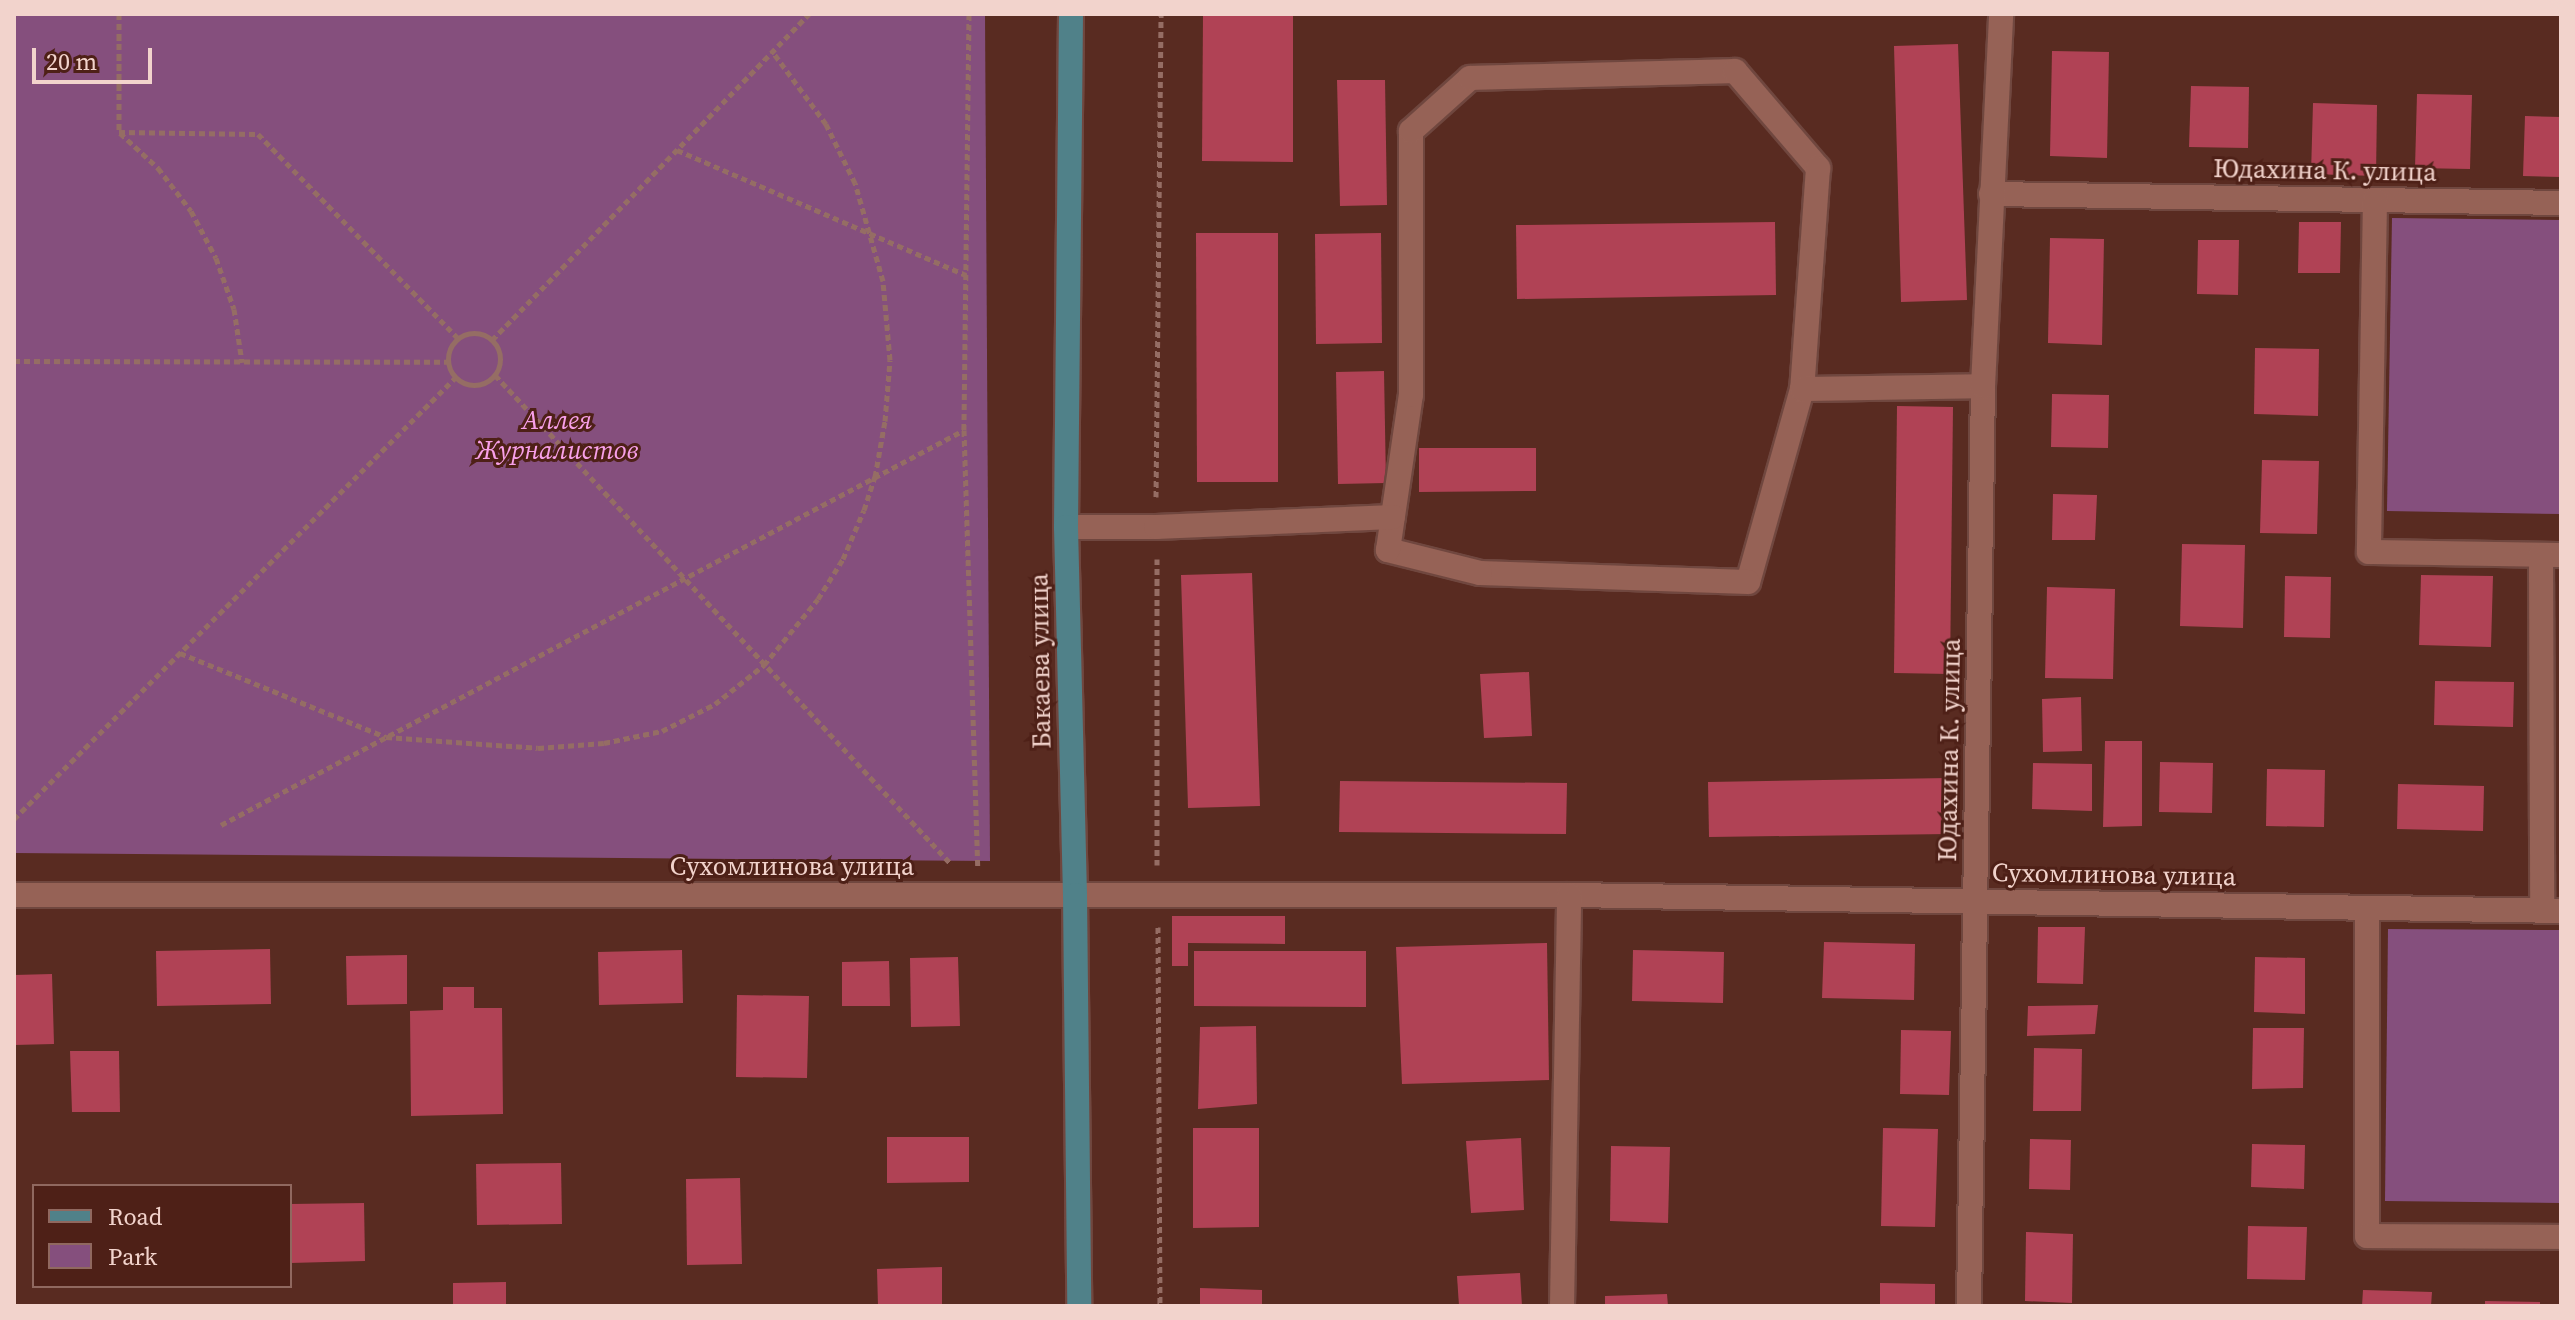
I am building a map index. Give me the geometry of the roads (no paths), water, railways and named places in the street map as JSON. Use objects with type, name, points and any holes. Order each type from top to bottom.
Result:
[{"type":"main road","name":"Бакаева улица","points":[[1071,14],[1066,527],[1075,895],[1079,1306]]},
{"type":"street","name":"Юдахина К. улица","points":[[1969,1306],[1983,386],[2001,14]]},
{"type":"street","points":[[1735,71],[1818,168],[1802,389],[1748,582],[1480,573],[1388,550],[1411,395],[1411,131],[1470,78],[1735,71]]},
{"type":"street","name":"Юдахина К. улица","points":[[1991,194],[2561,203]]},
{"type":"street","points":[[2375,200],[2369,552],[2551,555],[2551,911]]},
{"type":"street","points":[[1802,389],[1983,386]]},
{"type":"street","points":[[1066,527],[1156,527],[1393,517]]},
{"type":"street","name":"Сухомлинова улица","points":[[14,895],[1569,895],[2551,911]]},
{"type":"street","points":[[1562,1306],[1569,895]]},
{"type":"street","points":[[2367,908],[2367,1236],[2561,1237]]},
{"type":"park label","name":"Аллея Журналистов","points":[[557,436]]}]
